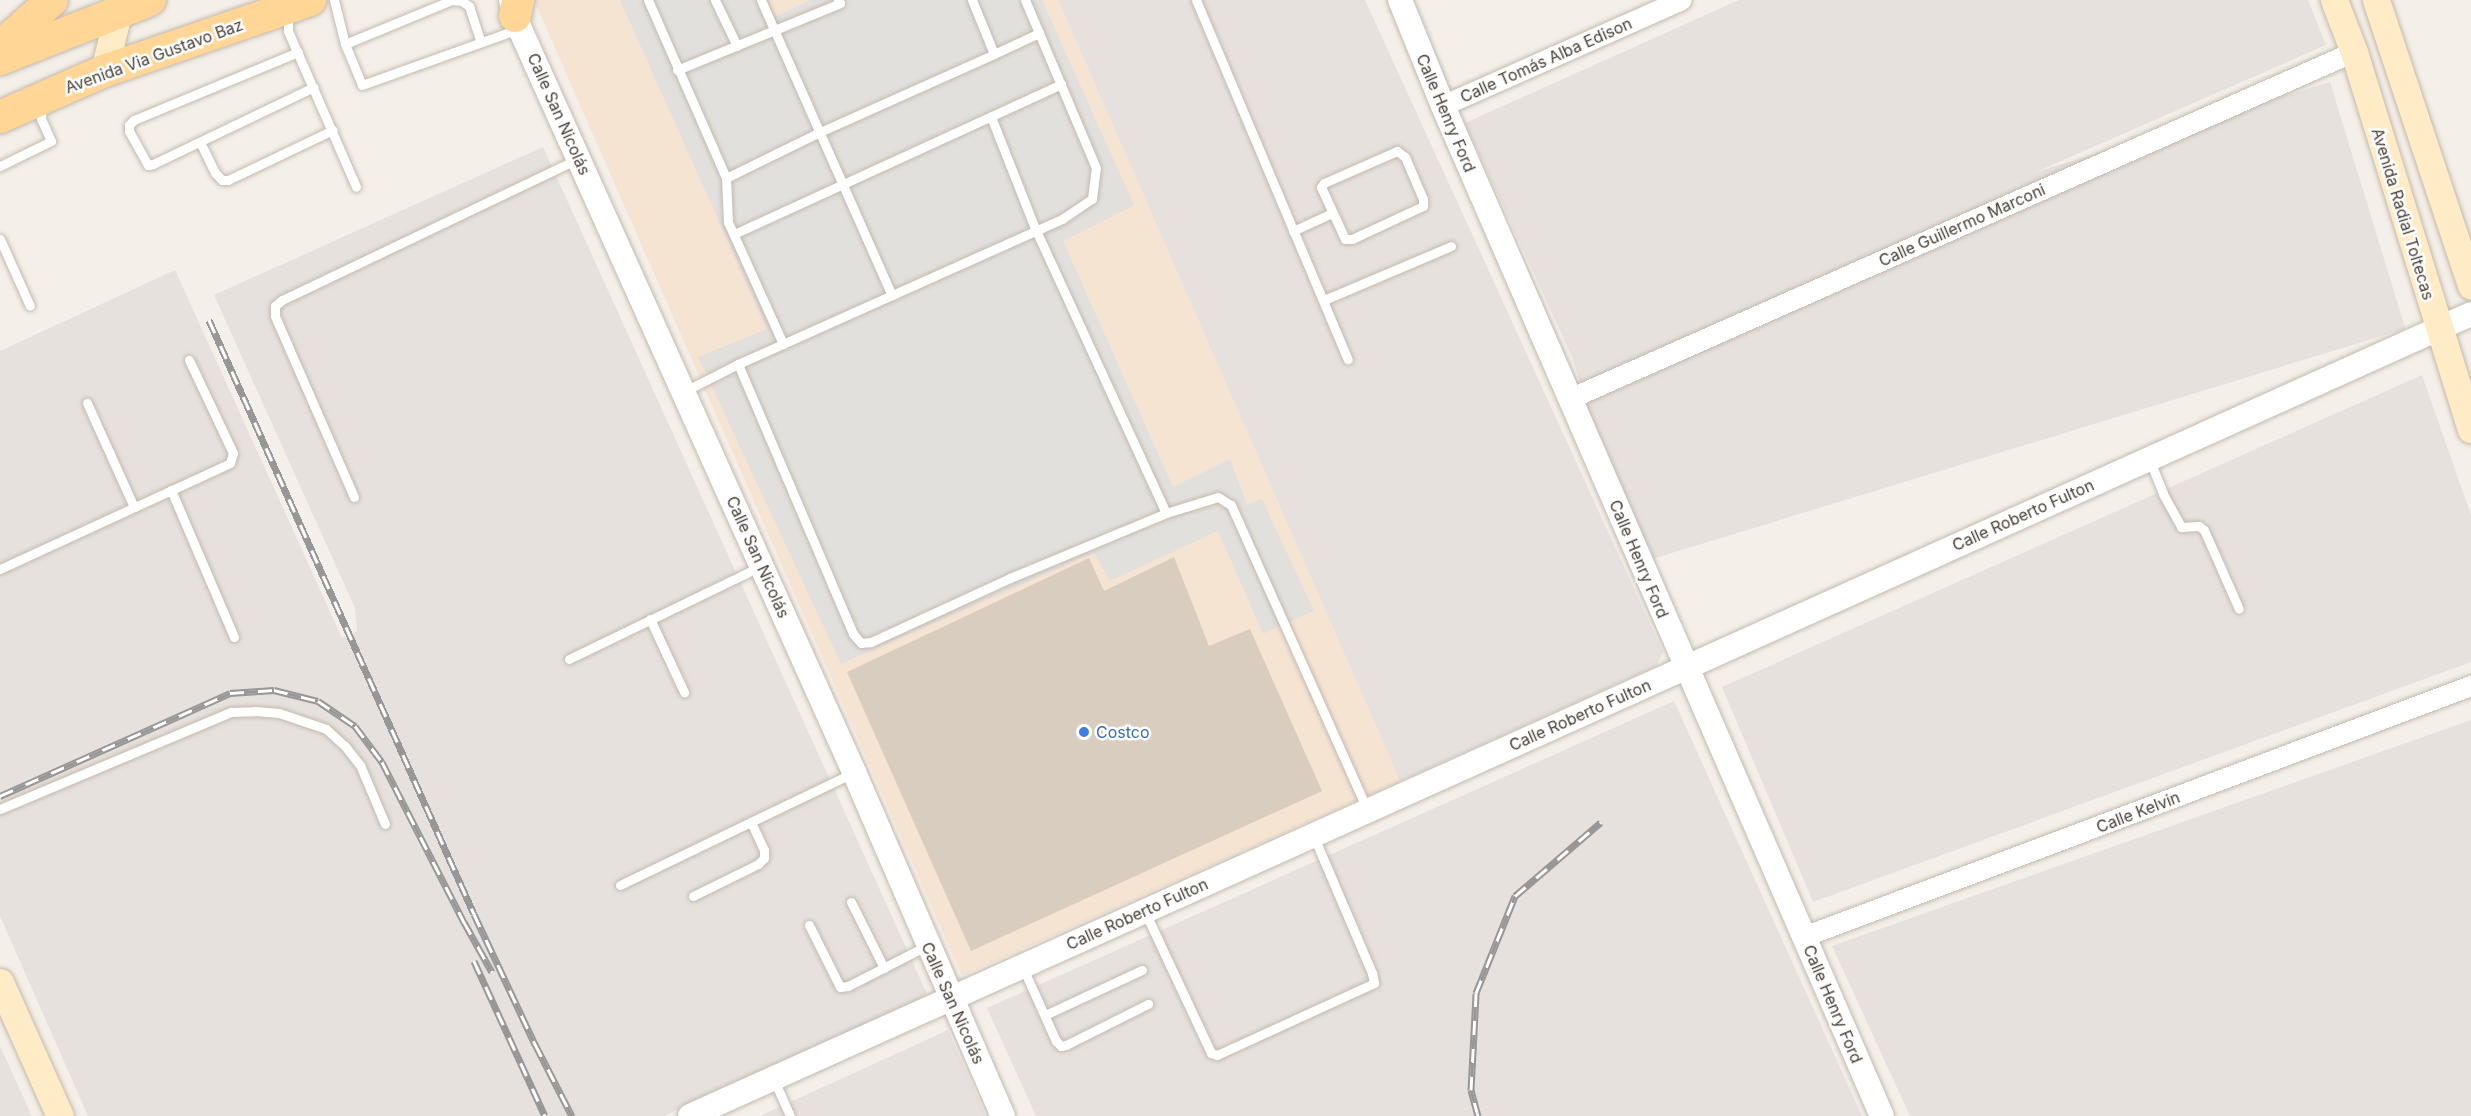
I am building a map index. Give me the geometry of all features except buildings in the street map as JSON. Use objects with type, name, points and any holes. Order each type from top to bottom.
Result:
[{"type":"main road","points":[[0,46],[52,0]]},
{"type":"main road","points":[[0,59],[119,6],[150,0]]},
{"type":"main road","name":"Avenida Radial Toltecas","points":[[2334,0],[2354,52],[2438,329],[2471,429]]},
{"type":"main road","points":[[2376,0],[2471,286]]},
{"type":"main road","name":"Avenida Via Gustavo Baz","points":[[0,117],[104,71],[299,4]]},
{"type":"main road","points":[[104,71],[119,6]]},
{"type":"main road","points":[[0,982],[60,1116]]},
{"type":"street","name":"Calle Henry Ford","points":[[1400,0],[1443,106],[1882,1116]]},
{"type":"street","name":"Calle Tomás Alba Edison","points":[[1443,106],[1682,0]]},
{"type":"street","name":"Calle San Nicolás","points":[[516,11],[579,158],[854,772],[1003,1116]]},
{"type":"street","name":"Calle Guillermo Marconi","points":[[1570,399],[2354,52]]},
{"type":"street","name":"Calle Roberto Fulton","points":[[690,1116],[2471,314]]},
{"type":"street","name":"Calle Kelvin","points":[[1804,937],[2471,686]]},
{"type":"lane","points":[[334,0],[345,44],[362,85],[481,42],[516,11]]},
{"type":"lane","points":[[345,44],[452,0],[462,0],[469,6],[481,42]]},
{"type":"lane","points":[[648,0],[726,178],[728,222],[783,344]]},
{"type":"lane","points":[[715,0],[736,46]]},
{"type":"lane","points":[[761,0],[892,295]]},
{"type":"lane","points":[[972,0],[994,54]]},
{"type":"lane","points":[[685,391],[738,364],[1062,219],[1092,199],[1096,168],[1025,0]]},
{"type":"lane","points":[[1196,0],[1348,359]]},
{"type":"lane","points":[[677,70],[842,1]]},
{"type":"lane","points":[[299,4],[288,31],[356,187]]},
{"type":"lane","points":[[726,178],[820,132],[1039,33]]},
{"type":"lane","points":[[298,52],[134,120],[129,125],[129,131],[148,165],[314,87]]},
{"type":"lane","points":[[734,234],[1061,84]]},
{"type":"lane","points":[[0,166],[51,141],[41,119],[42,98]]},
{"type":"lane","points":[[991,117],[1036,231],[1166,513]]},
{"type":"lane","points":[[200,142],[215,173],[222,180],[228,180],[333,130]]},
{"type":"lane","points":[[1397,151],[1405,156],[1423,199],[1423,206],[1419,210],[1352,239],[1345,239],[1341,235],[1332,213],[1321,187],[1324,183],[1397,151]]},
{"type":"lane","points":[[354,497],[275,316],[274,306],[282,300],[579,158]]},
{"type":"lane","points":[[1293,231],[1332,213]]},
{"type":"lane","points":[[0,239],[30,306]]},
{"type":"lane","points":[[1324,300],[1451,246]]},
{"type":"lane","points":[[0,569],[230,463],[233,459],[189,360]]},
{"type":"lane","points":[[738,364],[853,634],[861,643],[871,642],[1000,583],[1166,513],[1218,497],[1231,505],[1368,810]]},
{"type":"lane","points":[[87,403],[134,507]]},
{"type":"lane","points":[[2149,459],[2163,494],[2181,527],[2199,526],[2204,530],[2239,609]]},
{"type":"lane","points":[[171,490],[234,637]]},
{"type":"lane","points":[[569,659],[761,566]]},
{"type":"lane","points":[[650,620],[684,692]]},
{"type":"lane","points":[[0,809],[231,712],[255,711],[295,717],[326,729],[345,746],[360,765],[385,824]]},
{"type":"lane","points":[[620,885],[854,772]]},
{"type":"lane","points":[[693,896],[758,864],[764,858],[764,850],[751,822]]},
{"type":"lane","points":[[1144,911],[1214,1056],[1355,994],[1374,983],[1372,973],[1313,835]]},
{"type":"lane","points":[[851,902],[884,968]]},
{"type":"lane","points":[[809,925],[840,987],[848,986],[928,945]]},
{"type":"lane","points":[[1022,966],[1056,1041],[1061,1046],[1148,1004]]},
{"type":"lane","points":[[1045,1015],[1142,970]]},
{"type":"lane","points":[[773,1078],[790,1116]]},
{"type":"shaded area","points":[[534,0],[1058,0],[1400,781],[962,976]]},
{"type":"shaded area","points":[[620,0],[768,0],[775,17],[810,0],[1042,0],[1134,205],[1063,241],[1173,487],[1230,459],[1247,504],[1262,499],[1314,611],[1263,634],[1218,531],[1110,581],[1094,553],[841,664],[698,357],[767,329]]},
{"type":"shaded area","points":[[1058,0],[1365,0],[1663,652],[1656,666],[1400,781]]},
{"type":"shaded area","points":[[1739,0],[2308,0],[2326,45],[1579,372],[1465,123]]},
{"type":"shaded area","points":[[2330,82],[2405,329],[1636,564],[1560,317]]},
{"type":"shaded area","points":[[543,147],[928,996],[664,1116],[88,1116],[0,916],[0,351],[175,270],[342,638],[357,631],[355,608],[214,295]]},
{"type":"shaded area","points":[[2422,375],[2471,515],[2471,662],[1813,902],[1722,687]]},
{"type":"shaded area","points":[[1674,701],[1862,1116],[1036,1116],[987,1008]]},
{"type":"shaded area","points":[[2471,720],[2471,1116],[1910,1116],[1832,946]]},
{"type":"shaded area","points":[[948,1030],[986,1116],[760,1116]]},
{"type":"shaded area","points":[[0,1046],[32,1116],[0,1116]]},
{"type":"railway","points":[[209,320],[474,914],[535,1044],[572,1116]]},
{"type":"railway","points":[[0,796],[230,693],[274,690],[318,701],[355,726],[382,762],[492,972]]},
{"type":"railway","points":[[1478,1116],[1471,1090],[1476,993],[1515,896],[1601,822]]},
{"type":"railway","points":[[474,961],[545,1116]]},
{"type":"place","name":"Costco","points":[[1084,732]]}]
